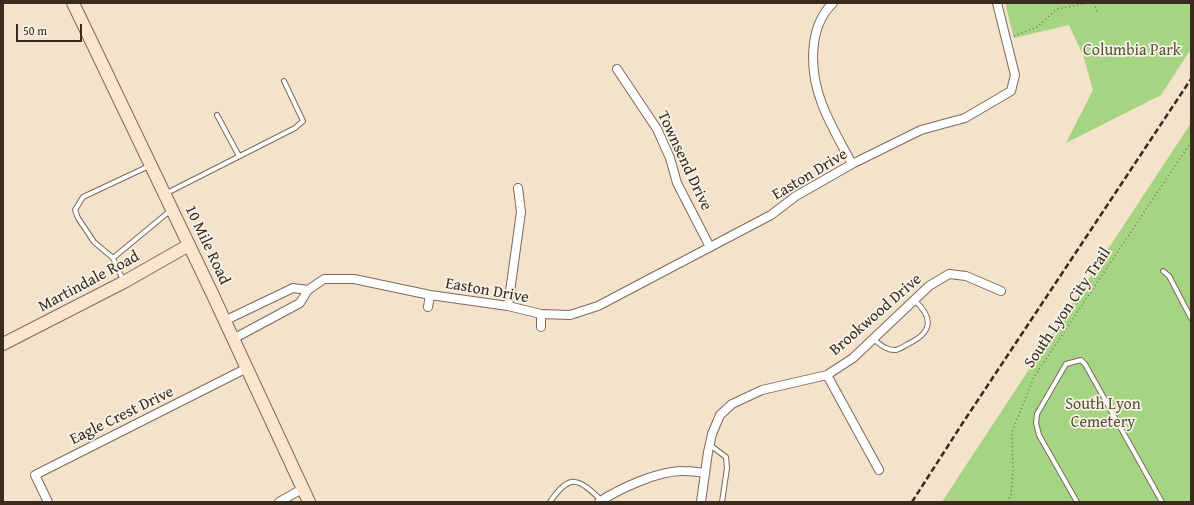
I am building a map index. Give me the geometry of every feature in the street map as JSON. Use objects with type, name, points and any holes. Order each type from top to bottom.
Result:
[{"type":"main road","name":"10 Mile Road","points":[[73,3],[165,194],[309,502]]},
{"type":"main road","name":"Martindale Road","points":[[3,344],[124,282],[189,245]]},
{"type":"street","points":[[832,3],[824,12],[813,44],[816,82],[822,104],[852,164]]},
{"type":"street","name":"Easton Drive","points":[[233,339],[300,303],[308,290],[324,279],[354,279],[430,295],[508,306],[541,314],[570,315],[598,306],[771,215],[796,196],[852,164],[921,130],[965,118],[1011,91],[1015,75],[997,3]]},
{"type":"street","name":"Townsend Drive","points":[[617,69],[657,129],[670,158],[677,183],[710,247]]},
{"type":"street","points":[[508,306],[521,212],[518,188]]},
{"type":"street","name":"Brookwood Drive","points":[[701,502],[710,444],[720,415],[732,404],[762,390],[827,375],[853,358],[928,286],[949,274],[966,276],[1001,291]]},
{"type":"street","points":[[224,321],[293,288],[308,290]]},
{"type":"street","name":"Easton Drive","points":[[428,307],[430,295]]},
{"type":"street","name":"Easton Drive","points":[[541,314],[541,327]]},
{"type":"street","name":"Eagle Crest Drive","points":[[48,502],[35,475],[247,368]]},
{"type":"street","points":[[827,375],[879,470]]},
{"type":"street","points":[[600,501],[621,489],[660,476],[683,471],[706,473]]},
{"type":"street","points":[[279,502],[302,488]]},
{"type":"lane","points":[[165,194],[294,128],[303,121],[284,81]]},
{"type":"lane","points":[[217,115],[239,156]]},
{"type":"lane","points":[[124,282],[113,258],[94,242],[78,218],[75,210],[77,204],[83,197],[151,165]]},
{"type":"lane","points":[[113,258],[172,209]]},
{"type":"lane","points":[[1163,271],[1169,276],[1191,318]]},
{"type":"lane","points":[[873,339],[885,348],[896,350],[918,339],[927,330],[929,318],[923,308],[914,300]]},
{"type":"lane","points":[[1078,502],[1039,435],[1036,423],[1037,414],[1066,364],[1081,360],[1085,364],[1162,502]]},
{"type":"lane","points":[[710,444],[726,456],[727,468],[722,502]]},
{"type":"lane","points":[[550,502],[560,487],[566,483],[575,482],[587,487],[600,501]]},
{"type":"path","points":[[1006,37],[1033,30],[1056,9],[1088,3]]},
{"type":"path","points":[[1094,3],[1097,12]]},
{"type":"path","name":"South Lyon City Trail","points":[[1007,502],[1011,495],[1013,472],[1012,432],[1034,378],[1191,142]]},
{"type":"green space","name":"Columbia Park","points":[[1005,3],[1191,3],[1191,49],[1161,95],[1066,143],[1093,90],[1083,55],[1069,25],[1014,38]]},
{"type":"green space","name":"South Lyon Cemetery","points":[[1191,123],[1191,502],[942,502],[976,450]]},
{"type":"railway","points":[[912,502],[962,424],[1191,79]]}]
